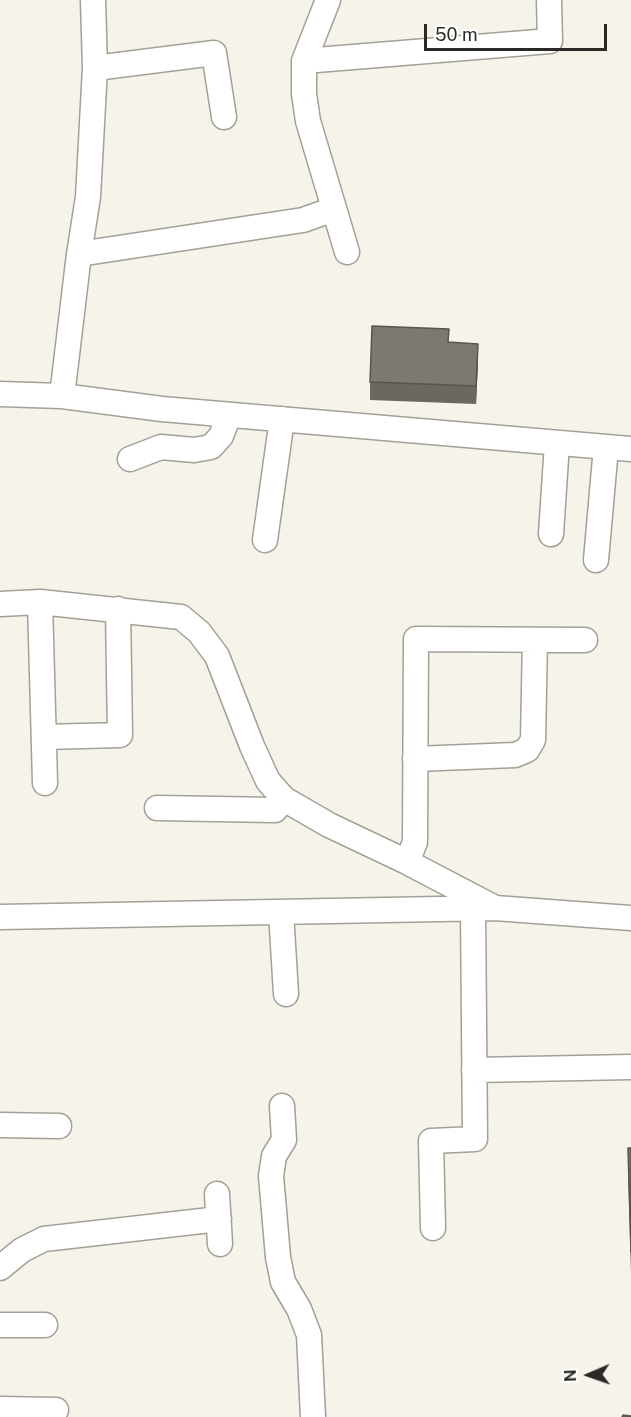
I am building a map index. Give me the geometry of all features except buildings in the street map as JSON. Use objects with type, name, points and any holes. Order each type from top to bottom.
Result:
[{"type":"street","points":[[62,396],[88,197],[95,68],[93,0]]},
{"type":"street","points":[[328,0],[304,62],[304,94],[308,121],[347,252]]},
{"type":"street","points":[[304,62],[550,41],[549,0]]},
{"type":"street","points":[[95,68],[214,53],[224,117]]},
{"type":"street","points":[[79,254],[303,220],[334,209]]},
{"type":"street","points":[[0,394],[62,396],[162,409],[631,449]]},
{"type":"street","points":[[130,459],[161,447],[194,450],[211,447],[220,436],[229,415]]},
{"type":"street","points":[[266,540],[282,419]]},
{"type":"street","points":[[551,534],[557,443]]},
{"type":"street","points":[[596,560],[606,447]]},
{"type":"street","points":[[40,602],[45,783]]},
{"type":"street","points":[[0,604],[40,602],[181,617],[200,632],[216,656],[268,781],[284,799],[329,825],[407,862],[484,908]]},
{"type":"street","points":[[44,737],[120,735],[118,609]]},
{"type":"street","points":[[407,862],[415,842],[416,639],[585,640]]},
{"type":"street","points":[[415,759],[515,755],[527,750],[532,740],[535,640]]},
{"type":"street","points":[[157,808],[275,810],[284,799]]},
{"type":"street","points":[[433,1228],[432,1141],[475,1139],[474,1070],[484,908]]},
{"type":"street","points":[[0,917],[484,908],[631,918]]},
{"type":"street","points":[[281,912],[286,994]]},
{"type":"street","points":[[474,1070],[631,1067]]},
{"type":"street","points":[[282,1106],[284,1140],[274,1156],[271,1176],[278,1257],[283,1282],[299,1309],[309,1335],[313,1417]]},
{"type":"street","points":[[0,1125],[59,1126]]},
{"type":"street","points":[[217,1194],[220,1244]]},
{"type":"street","points":[[0,1268],[22,1250],[44,1239],[219,1219]]},
{"type":"street","points":[[0,1325],[45,1324]]},
{"type":"street","points":[[0,1409],[56,1410]]}]
